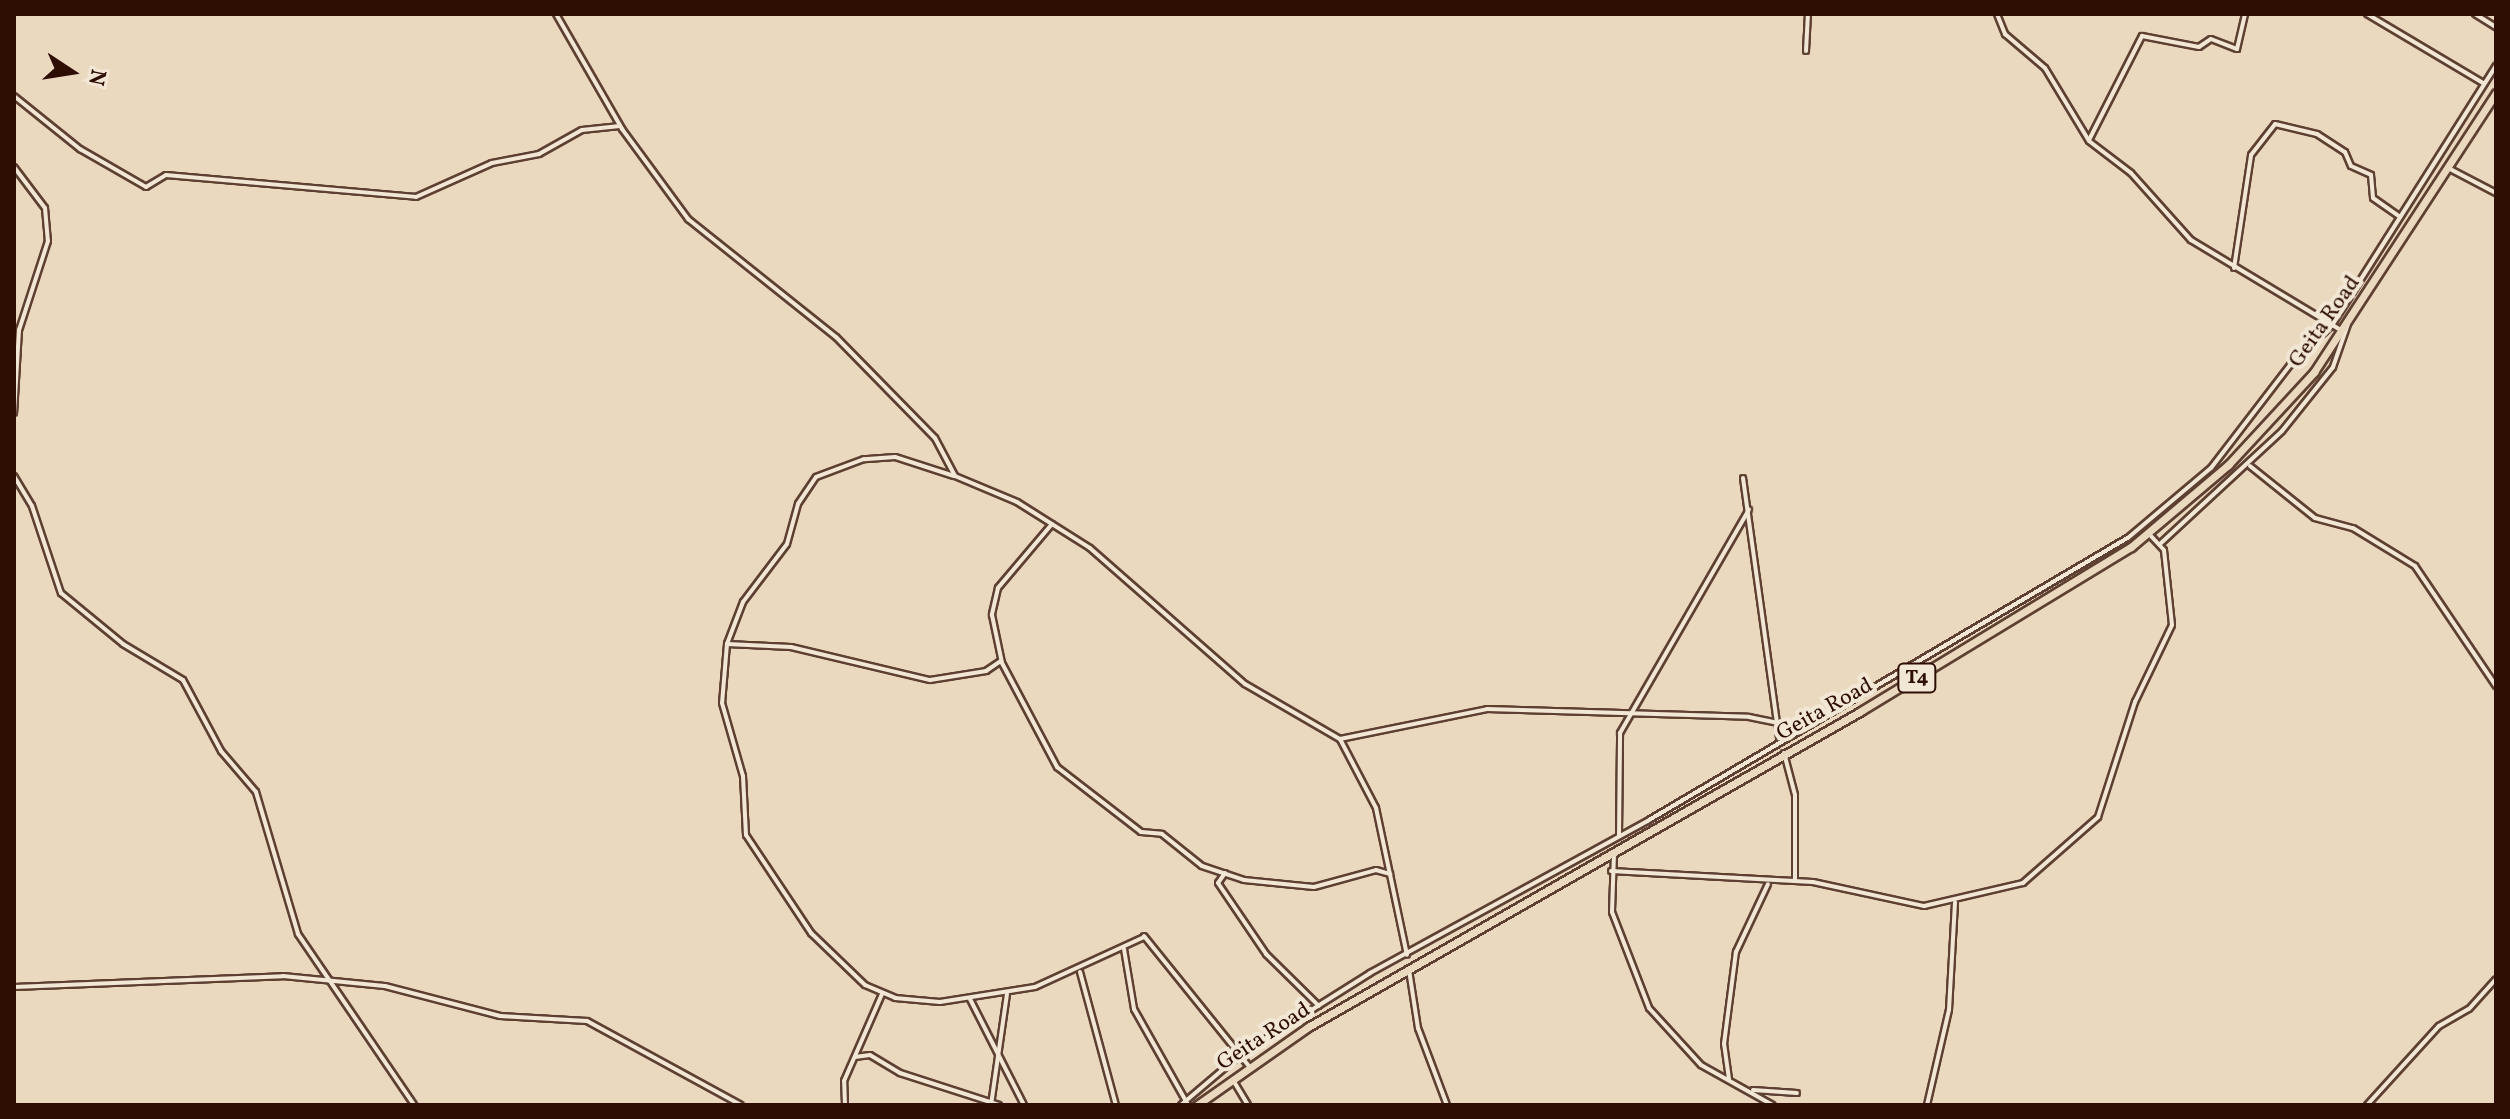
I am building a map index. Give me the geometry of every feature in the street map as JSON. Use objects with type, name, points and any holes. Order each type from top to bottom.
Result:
[{"type":"highway","name":"Geita Road","points":[[1197,1105],[1249,1066],[1409,970],[2074,586],[2148,533],[2260,433],[2346,328],[2496,93]]},
{"type":"street","points":[[556,14],[620,126],[688,219],[836,337],[935,438],[955,476]]},
{"type":"street","points":[[1806,51],[1808,14]]},
{"type":"street","points":[[1997,14],[2005,34],[2045,68],[2089,141],[2131,173],[2191,240],[2332,325],[2346,328],[2333,367],[2250,466],[2160,544]]},
{"type":"street","points":[[2089,141],[2142,36],[2199,47],[2211,39],[2237,49],[2245,14]]},
{"type":"street","points":[[2367,14],[2483,83]]},
{"type":"street","points":[[2475,14],[2496,27]]},
{"type":"street","points":[[1124,949],[1134,1009],[1185,1103],[1240,1055],[1319,1006],[1619,836],[2129,537],[2211,468],[2290,365],[2332,325],[2364,265],[2401,219],[2496,66]]},
{"type":"street","points":[[14,96],[80,149],[146,187],[166,175],[416,197],[492,163],[539,154],[582,130],[620,126]]},
{"type":"street","points":[[2234,268],[2251,155],[2275,124],[2317,134],[2351,156],[2351,166],[2371,175],[2373,198],[2395,206],[2401,219]]},
{"type":"street","points":[[14,167],[42,202],[48,241],[19,330],[14,413]]},
{"type":"street","points":[[2448,168],[2496,193]]},
{"type":"street","points":[[1249,1066],[1144,937],[1080,972],[1007,994],[918,1002],[882,994],[805,926],[746,835],[743,776],[722,703],[727,644],[744,600],[787,544],[797,507],[816,477],[884,456],[955,476],[1052,524],[1245,684],[1340,739],[1376,808],[1407,955]]},
{"type":"street","points":[[2250,466],[2315,518],[2353,528],[2415,566],[2496,686]]},
{"type":"street","points":[[14,476],[61,593],[123,644],[183,680],[221,751],[252,784],[271,827],[294,924],[327,982],[414,1105]]},
{"type":"street","points":[[1743,478],[1749,510],[1756,612],[1779,740]]},
{"type":"street","points":[[1619,836],[1620,733],[1749,510]]},
{"type":"street","points":[[1052,524],[998,588],[992,615],[1001,661],[1057,767],[1141,832],[1162,834],[1202,866],[1288,887],[1334,886],[1376,870],[1390,874]]},
{"type":"street","points":[[1611,871],[1768,884],[1795,881],[1924,906],[1955,902],[2023,883],[2098,817],[2135,702],[2174,618],[2160,544],[2148,533]]},
{"type":"street","points":[[727,644],[791,647],[930,680],[986,671],[1001,661]]},
{"type":"street","points":[[1340,739],[1487,709],[1777,719],[1803,728]]},
{"type":"street","points":[[1784,753],[1795,795],[1795,881]]},
{"type":"street","points":[[1614,851],[1612,912],[1644,1000],[1680,1045],[1773,1105]]},
{"type":"street","points":[[1225,873],[1218,883],[1266,954],[1319,1006]]},
{"type":"street","points":[[1730,1080],[1724,1044],[1736,952],[1768,884]]},
{"type":"street","points":[[1927,1105],[1949,1010],[1955,902]]},
{"type":"street","points":[[1409,970],[1418,1028],[1447,1105]]},
{"type":"street","points":[[1080,972],[1116,1105]]},
{"type":"street","points":[[14,987],[283,976],[412,991],[500,1016],[587,1021],[741,1105]]},
{"type":"street","points":[[2367,1105],[2439,1026],[2469,1009],[2496,979]]},
{"type":"street","points":[[845,1105],[855,1057],[882,994]]},
{"type":"street","points":[[991,1103],[997,1044],[1007,994]]},
{"type":"street","points":[[970,999],[997,1044],[1024,1105]]},
{"type":"street","points":[[855,1057],[870,1055],[897,1072],[999,1105]]},
{"type":"street","points":[[1232,1078],[1248,1105]]},
{"type":"street","points":[[1750,1090],[1797,1093]]}]
